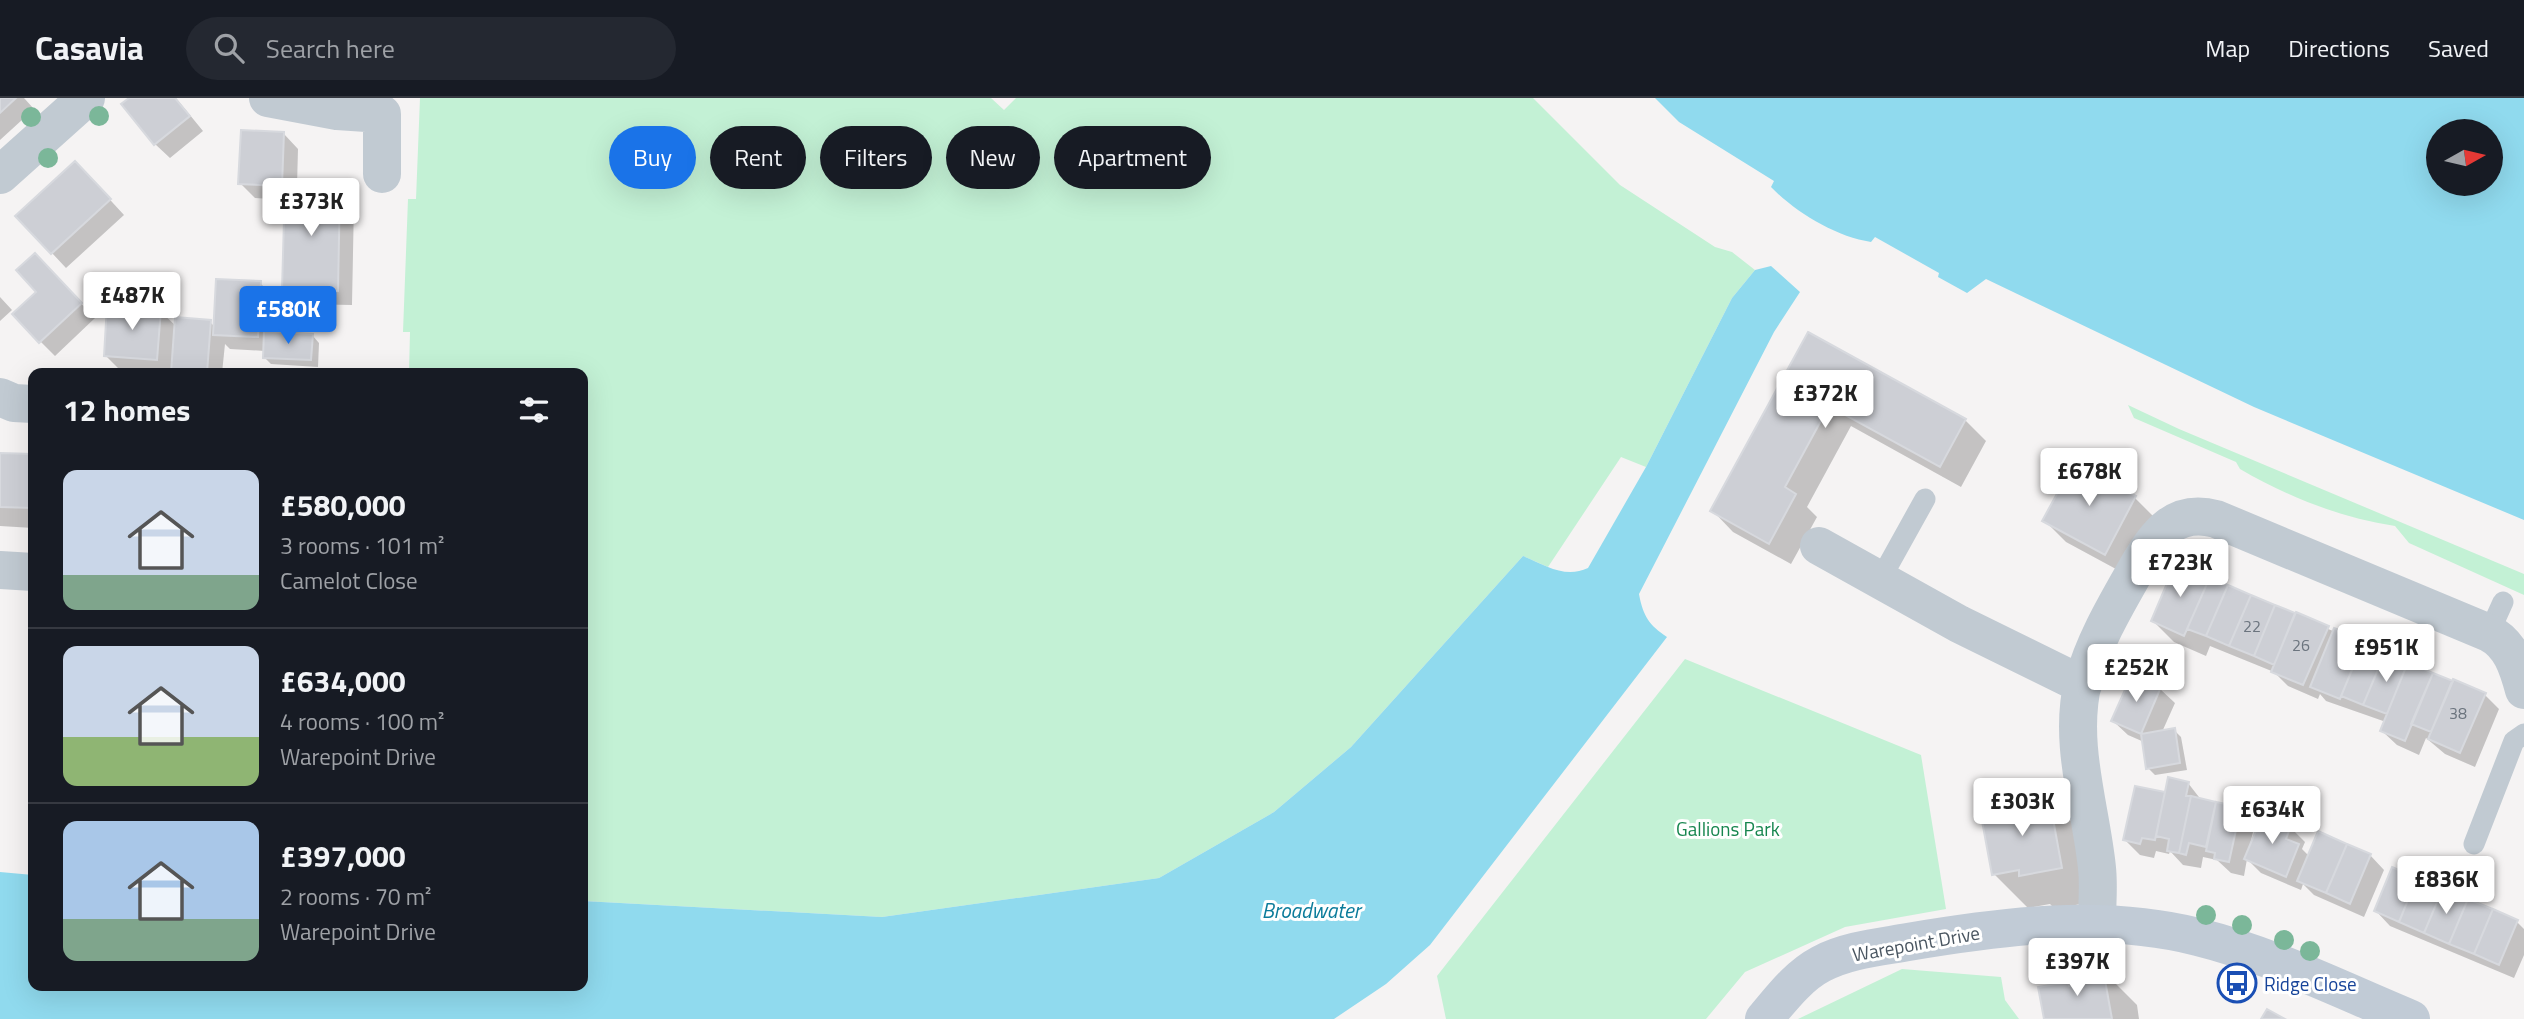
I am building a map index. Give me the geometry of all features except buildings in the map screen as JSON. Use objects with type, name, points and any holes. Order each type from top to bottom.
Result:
[{"type":"street","points":[[0,175],[86,98]]},
{"type":"street","points":[[268,98],[337,111],[382,114],[382,174]]},
{"type":"street","points":[[0,397],[14,403],[28,404]]},
{"type":"street","points":[[2097,922],[2098,870],[2080,752],[2079,715],[2083,685],[2104,629],[2152,541],[2169,526],[2201,515],[2496,618],[2505,645],[2514,658],[2524,690]]},
{"type":"street","points":[[1819,546],[1959,624],[2083,685]]},
{"type":"street","points":[[0,570],[28,572]]},
{"type":"street","name":"Warepoint Drive","points":[[1765,1019],[1789,989],[1821,964],[1860,951],[1969,932],[2097,922],[2194,936],[2228,945],[2366,1010],[2411,1019]]},
{"type":"lane","points":[[1880,580],[1925,499]]},
{"type":"lane","points":[[2474,844],[2514,741],[2524,734]]},
{"type":"green space","points":[[420,98],[991,98],[1004,110],[1016,98],[1533,98],[1620,185],[1715,247],[1732,252],[1755,270],[1732,298],[1646,467],[1621,457],[1548,567],[1523,556],[1351,747],[1274,812],[1159,878],[882,917],[588,901],[588,368],[409,368],[410,332],[403,332],[408,199],[416,199]]},
{"type":"green space","points":[[2128,405],[2524,574],[2524,595],[2409,543],[2395,526],[2335,512],[2277,489],[2240,469],[2236,462],[2134,418]]},
{"type":"green space","name":"Gallions Park","points":[[1685,659],[1921,755],[1946,909],[1845,927],[1745,972],[1706,1019],[1446,1019],[1437,976]]},
{"type":"green space","points":[[1902,969],[2001,977],[2005,1000],[2019,1019],[1798,1019]]},
{"type":"water","points":[[1655,98],[2524,98],[2524,520],[2254,407],[1986,279],[1967,293],[1938,277],[1939,273],[1875,237],[1871,242],[1858,239],[1817,222],[1771,187],[1774,181],[1679,122]]},
{"type":"water","name":"Broadwater","points":[[1771,266],[1800,292],[1774,332],[1639,594],[1648,619],[1667,637],[1430,945],[1386,984],[1334,1019],[0,1019],[0,872],[28,875],[28,991],[588,991],[588,901],[882,917],[1159,878],[1274,812],[1351,747],[1523,556],[1563,571],[1588,568],[1646,467],[1732,298],[1755,270]]},
{"type":"place","name":"Ridge Close","points":[[2237,983]]}]
